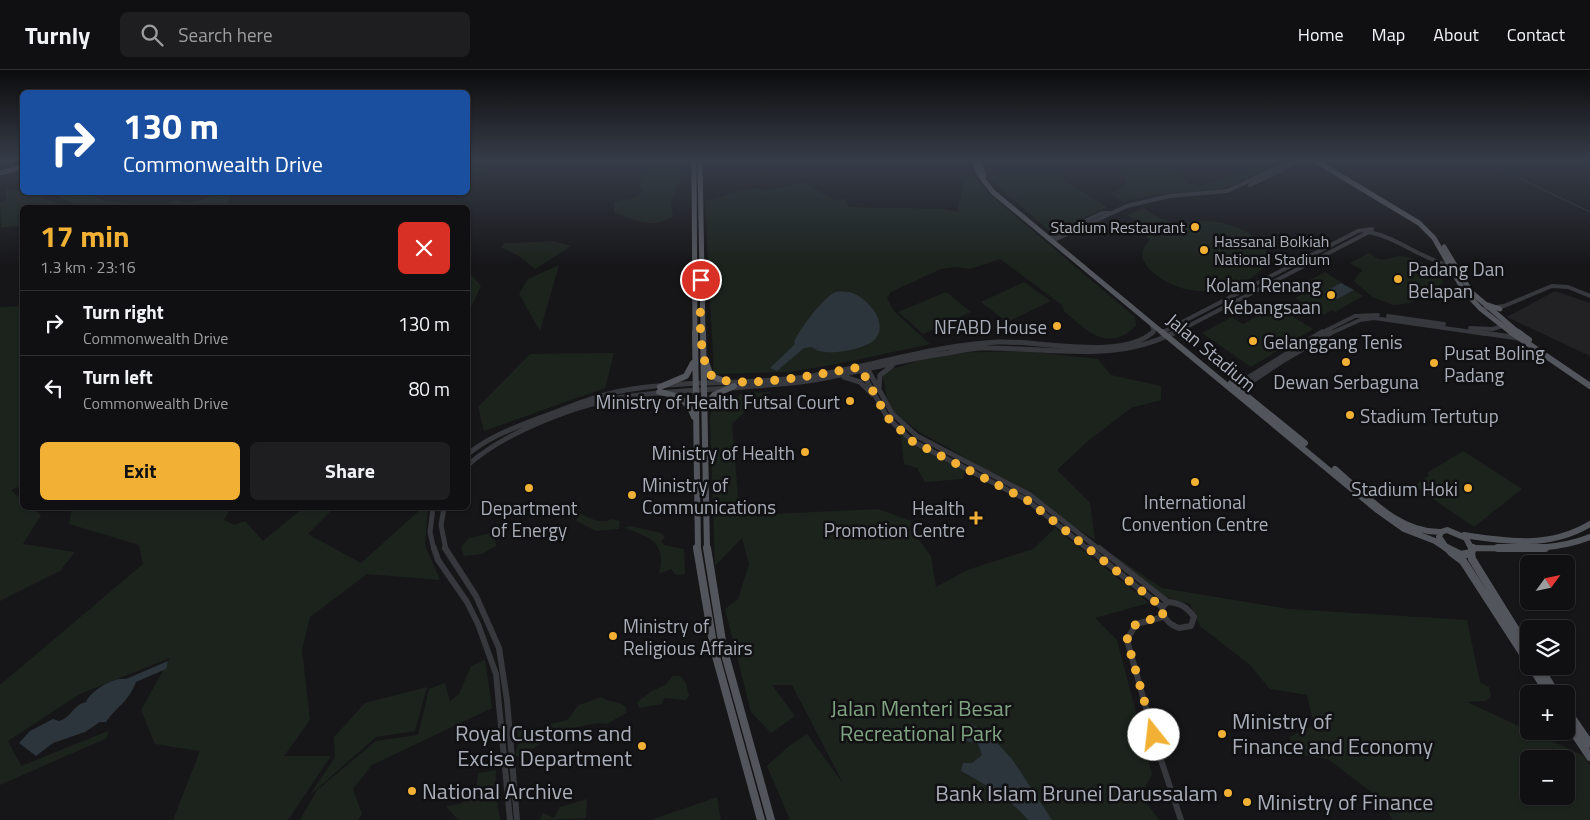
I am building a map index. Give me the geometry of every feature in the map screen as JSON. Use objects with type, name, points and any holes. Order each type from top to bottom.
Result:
[{"type":"main road","points":[[697,196],[695,359],[703,410],[706,542],[710,588],[729,671],[771,820]]},
{"type":"main road","points":[[698,196],[702,348],[696,425],[697,544],[701,591],[720,674],[761,820]]},
{"type":"main road","name":"Jalan Stadium","points":[[998,196],[1168,333],[1392,521],[1449,550]]},
{"type":"main road","name":"Jalan Stadium","points":[[1004,196],[1149,321],[1168,333]]},
{"type":"main road","points":[[1375,196],[1419,223],[1434,238],[1464,291],[1502,326],[1590,386]]},
{"type":"main road","points":[[1482,306],[1500,309]]},
{"type":"main road","points":[[1482,306],[1590,381]]},
{"type":"main road","points":[[1494,314],[1500,309]]},
{"type":"main road","points":[[702,348],[708,372],[716,379],[727,382]]},
{"type":"main road","points":[[660,389],[686,376],[695,359]]},
{"type":"main road","points":[[703,410],[714,395],[734,386]]},
{"type":"main road","points":[[660,389],[674,394],[687,402],[692,410],[696,425]]},
{"type":"main road","name":"Jalan Stadium","points":[[1235,389],[1396,518],[1424,532],[1455,531],[1464,535]]},
{"type":"main road","points":[[1464,535],[1511,542],[1542,541],[1564,538],[1580,532],[1590,524]]},
{"type":"main road","points":[[1441,532],[1439,536],[1449,550],[1463,561],[1520,649]]},
{"type":"main road","points":[[1464,535],[1472,550],[1472,559],[1520,636]]},
{"type":"main road","points":[[1449,550],[1463,555],[1472,550],[1548,548],[1571,544],[1590,537]]},
{"type":"main road","points":[[1575,722],[1590,744]]},
{"type":"main road","points":[[1575,734],[1590,757]]},
{"type":"street","points":[[1052,239],[1108,216],[1110,213],[1144,201],[1169,196]]},
{"type":"street","points":[[1144,201],[1198,196]]},
{"type":"street","points":[[699,387],[727,382],[810,376],[980,348],[1111,352],[1146,345],[1363,229],[1381,231],[1427,256],[1450,264]]},
{"type":"street","points":[[1489,310],[1500,309],[1553,286],[1574,289],[1590,296]]},
{"type":"street","points":[[1235,389],[1326,329],[1355,316],[1372,314],[1493,329],[1502,326]]},
{"type":"street","points":[[1235,389],[1296,353],[1360,319],[1374,318],[1519,338]]},
{"type":"street","points":[[470,453],[496,439],[602,402],[660,389],[793,383],[836,377],[944,346],[1003,341],[1108,347],[1131,344],[1154,334],[1149,321]]},
{"type":"street","points":[[879,390],[878,380],[882,372],[907,360]]},
{"type":"street","points":[[836,377],[852,378],[860,382],[898,428],[912,441],[1027,500],[1095,550],[1168,602],[1178,602],[1189,608],[1194,617],[1191,626],[1179,628],[1172,626],[1163,617],[1162,607],[1095,550],[1030,495],[917,436],[892,413],[864,368]]},
{"type":"street","points":[[864,368],[884,411]]},
{"type":"street","points":[[470,463],[496,439]]},
{"type":"street","points":[[433,510],[430,532],[438,560],[467,602],[478,624],[496,674],[510,820]]},
{"type":"street","points":[[444,510],[441,525],[446,551],[476,596],[499,648],[507,700],[517,820]]},
{"type":"street","points":[[1162,607],[1168,602]]},
{"type":"street","points":[[1163,617],[1137,623],[1130,628],[1127,640],[1159,754],[1181,820]]},
{"type":"shaded area","points":[[1341,283],[1354,290],[1337,299],[1324,292]]},
{"type":"shaded area","points":[[1555,291],[1590,303],[1590,356],[1507,317]]},
{"type":"shaded area","points":[[836,292],[849,292],[862,298],[873,310],[880,324],[876,338],[864,346],[844,351],[825,352],[812,347],[804,348],[777,371],[770,368],[795,344],[794,342],[801,330],[825,300]]},
{"type":"shaded area","points":[[168,661],[166,669],[136,682],[126,700],[106,722],[100,722],[85,732],[53,743],[36,756],[19,743],[30,731],[53,719],[59,721],[66,717],[78,706],[86,702],[93,693],[109,682],[126,679]]},
{"type":"shaded area","points":[[971,723],[999,745],[1012,759],[1052,820],[1028,820],[1005,798],[961,771],[963,763],[972,763],[982,755],[978,744],[963,740]]},
{"type":"green space","points":[[6,196],[39,196],[62,205],[20,205],[20,225],[1,228],[0,203],[6,200]]},
{"type":"green space","points":[[57,196],[93,196],[104,201],[128,203],[126,205],[77,205]]},
{"type":"green space","points":[[209,196],[230,196],[227,205],[164,205],[175,200],[187,203],[203,200]]},
{"type":"green space","points":[[637,196],[674,196],[671,202],[673,217],[665,221],[650,223],[636,221],[614,212],[614,202]]},
{"type":"green space","points":[[723,196],[827,196],[834,200],[845,199],[849,207],[945,209],[957,212],[960,196],[992,196],[1135,317],[1136,326],[1126,334],[1116,338],[1098,336],[1089,332],[1064,311],[1062,305],[1000,259],[970,269],[955,267],[941,269],[891,292],[887,298],[893,310],[930,344],[790,372],[714,374],[705,201]]},
{"type":"green space","points":[[1009,196],[1090,196],[1107,207],[1052,233]]},
{"type":"green space","points":[[1114,196],[1150,196],[1123,202]]},
{"type":"green space","name":"Hassanal Bolkiah National Stadium","points":[[1144,208],[1161,219],[1168,221],[1179,223],[1211,221],[1241,229],[1260,242],[1266,251],[1267,260],[1263,268],[1256,275],[1225,289],[1200,291],[1177,286],[1159,277],[1145,264],[1144,248],[1150,240],[1147,238],[1146,228],[1127,215]]},
{"type":"green space","points":[[554,241],[571,246],[535,269],[519,256],[501,247],[505,243]]},
{"type":"green space","name":"Padang Dan Belapan","points":[[1369,253],[1381,259],[1399,256],[1411,258],[1432,268],[1437,272],[1443,283],[1410,303],[1394,305],[1372,297],[1354,281],[1362,270],[1350,263]]},
{"type":"green space","points":[[559,265],[540,331],[519,294],[528,279]]},
{"type":"green space","name":"Kolam Renang Kebangsaan","points":[[1325,272],[1363,296],[1335,312],[1332,310],[1324,315],[1295,298],[1302,294],[1294,289]]},
{"type":"green space","points":[[470,273],[481,286],[470,306]]},
{"type":"green space","points":[[1024,282],[1051,301],[1007,322],[981,302]]},
{"type":"green space","points":[[946,292],[971,312],[923,334],[898,312]]},
{"type":"green space","points":[[20,306],[20,487],[11,490],[20,498],[20,510],[35,510],[41,515],[23,544],[75,552],[60,571],[0,601],[0,307]]},
{"type":"green space","name":"Gelanggang Tenis","points":[[1276,306],[1313,329],[1251,367],[1202,333],[1232,317],[1243,324]]},
{"type":"green space","points":[[1025,351],[1098,359],[1111,375],[1161,386],[1161,400],[1131,408],[1088,441],[1057,470],[1090,503],[1095,540],[954,451],[919,432],[889,408],[882,372],[944,353]]},
{"type":"green space","points":[[614,353],[605,388],[484,431],[478,407],[530,354]]},
{"type":"green space","name":"Jalan Menteri Besar Recreational Park","points":[[771,392],[754,403],[732,424],[739,508],[751,515],[878,509],[911,521],[910,528],[931,556],[936,587],[967,570],[1033,549],[1055,528],[1149,603],[1095,618],[1117,640],[1152,774],[1141,795],[1159,820],[790,820],[767,766],[789,746],[807,734],[843,783],[792,685],[772,685],[795,716],[771,733],[751,712],[725,609],[738,599],[749,564],[742,538],[715,566],[710,418],[712,404],[726,402],[744,393]]},
{"type":"green space","points":[[901,436],[911,437],[960,463],[965,473],[963,479],[925,482],[917,468],[904,464]]},
{"type":"green space","name":"Stadium Hoki","points":[[1463,451],[1522,489],[1474,527],[1414,486],[1429,475],[1427,473]]},
{"type":"green space","points":[[72,510],[229,510],[224,520],[234,525],[245,521],[263,541],[301,510],[332,510],[308,534],[361,563],[420,510],[428,510],[425,545],[440,580],[367,574],[310,617],[302,650],[310,720],[284,756],[331,756],[288,820],[173,820],[200,751],[155,744],[141,710],[170,658],[80,694],[8,741],[21,766],[108,731],[107,738],[0,785],[0,685],[143,564],[139,545],[69,524]]},
{"type":"green space","points":[[580,513],[600,521],[612,519],[620,521],[619,529],[596,531],[576,521]]},
{"type":"green space","points":[[630,526],[661,533],[665,537],[661,541],[664,545],[684,549],[685,574],[676,575],[671,569],[659,574],[661,555],[658,548],[649,538],[624,528]]},
{"type":"green space","points":[[491,533],[495,537],[496,546],[482,554],[464,556],[461,547],[469,538]]},
{"type":"green space","points":[[1106,550],[1162,588],[1289,609],[1467,620],[1480,682],[1489,687],[1491,697],[1485,701],[1467,702],[1520,726],[1520,740],[1549,740],[1571,750],[1520,750],[1520,805],[1575,805],[1575,752],[1584,756],[1590,765],[1590,820],[1393,820],[1379,798],[1328,759],[1296,754],[1289,737],[1314,725],[1307,695],[1270,689],[1250,665],[1200,626],[1190,604],[1166,597]]},
{"type":"green space","points":[[485,660],[492,708],[372,765],[353,789],[362,814],[358,820],[300,820],[317,790],[376,741],[418,735],[429,689],[445,683],[450,701],[459,694],[471,666]]},
{"type":"green space","points":[[673,676],[680,676],[686,683],[689,696],[686,700],[664,698],[662,704],[639,708],[637,702],[652,691],[665,685]]},
{"type":"green space","points":[[427,687],[415,731],[376,737],[310,795],[335,757],[334,737],[365,703]]},
{"type":"green space","points":[[601,697],[623,705],[626,707],[626,713],[607,724],[586,725],[562,733],[538,745],[521,758],[515,755],[518,746],[517,730],[529,730],[540,735],[547,725],[567,720],[579,705]]},
{"type":"green space","points":[[496,770],[495,789],[500,820],[458,820],[446,806],[460,804],[476,794],[478,773]]},
{"type":"green space","points":[[717,797],[721,820],[651,820]]},
{"type":"green space","points":[[587,799],[586,818],[540,820],[543,813],[554,818],[560,807]]},
{"type":"waterway","points":[[1556,196],[1590,212]]},
{"type":"place","name":"Stadium Restaurant","points":[[1195,227]]},
{"type":"place","name":"Hassanal Bolkiah National Stadium","points":[[1204,250]]},
{"type":"place","name":"Padang Dan Belapan","points":[[1398,279]]},
{"type":"place","name":"Kolam Renang Kebangsaan","points":[[1331,295]]},
{"type":"place","name":"NFABD House","points":[[1057,326]]},
{"type":"place","name":"Gelanggang Tenis","points":[[1253,341]]},
{"type":"place","name":"Dewan Serbaguna","points":[[1346,362]]},
{"type":"place","name":"Pusat Boling Padang","points":[[1434,363]]},
{"type":"place","name":"Ministry of Health Futsal Court","points":[[850,401]]},
{"type":"place","name":"Stadium Tertutup","points":[[1350,415]]},
{"type":"place","name":"Ministry of Health","points":[[805,452]]},
{"type":"place","name":"International Convention Centre","points":[[1195,482]]},
{"type":"place","name":"Department of Energy","points":[[529,488]]},
{"type":"place","name":"Stadium Hoki","points":[[1468,488]]},
{"type":"place","name":"Ministry of Communications","points":[[632,495]]},
{"type":"place","name":"Health Promotion Centre","points":[[976,518]]},
{"type":"place","name":"Ministry of Religious Affairs","points":[[613,636]]},
{"type":"place","name":"Ministry of Finance and Economy","points":[[1222,734]]},
{"type":"place","name":"Royal Customs and Excise Department","points":[[642,746]]},
{"type":"place","name":"National Archive","points":[[412,791]]},
{"type":"place","name":"Bank Islam Brunei Darussalam","points":[[1228,793]]},
{"type":"place","name":"Ministry of Finance","points":[[1247,802]]},
{"type":"route","points":[[701,280],[702,348],[708,372],[716,379],[727,382],[741,382],[810,376],[860,367],[887,417],[912,441],[1005,487],[1027,500],[1162,607],[1163,617],[1137,623],[1130,628],[1127,640],[1154,735]]}]
